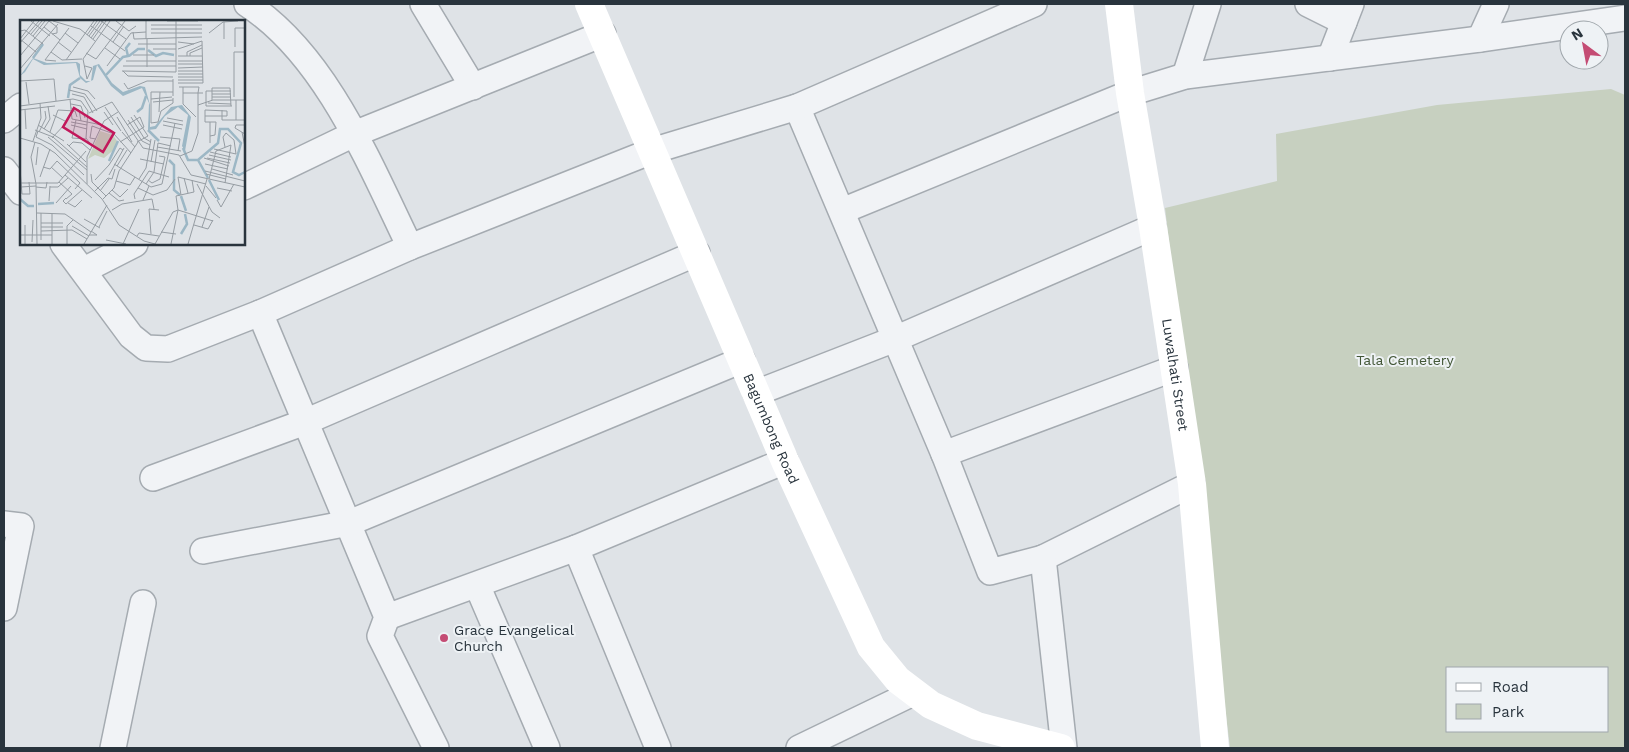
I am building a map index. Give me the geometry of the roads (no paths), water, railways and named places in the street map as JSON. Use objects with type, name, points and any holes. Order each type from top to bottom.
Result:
[{"type":"street","points":[[247,4],[291,42],[328,90],[354,134],[410,247]]},
{"type":"street","points":[[423,4],[472,87]]},
{"type":"street","name":"Bagumbong Road","points":[[589,4],[785,461],[858,623],[871,647],[898,680],[931,705],[977,726],[1030,744],[1062,748]]},
{"type":"street","points":[[64,245],[131,336],[146,348],[168,350],[260,313],[410,247],[652,151],[797,107],[1034,4]]},
{"type":"street","name":"Luwalhati Street","points":[[1119,4],[1130,93],[1153,227],[1192,484],[1216,748]]},
{"type":"street","points":[[1184,76],[1208,4]]},
{"type":"street","points":[[1308,4],[1348,13],[1330,58]]},
{"type":"street","points":[[1480,39],[1496,4]]},
{"type":"street","points":[[842,211],[1130,93],[1184,76],[1480,39],[1625,18]]},
{"type":"street","points":[[245,187],[354,134],[603,34]]},
{"type":"street","points":[[4,120],[20,107]]},
{"type":"street","points":[[797,107],[944,454],[990,572],[1043,558],[1192,484]]},
{"type":"street","points":[[4,170],[20,191]]},
{"type":"street","points":[[756,393],[895,339],[1153,227]]},
{"type":"street","points":[[84,270],[133,245]]},
{"type":"street","points":[[153,478],[306,422],[697,253]]},
{"type":"street","points":[[260,313],[387,617],[380,636],[436,748]]},
{"type":"street","points":[[203,551],[349,523],[742,360]]},
{"type":"street","points":[[944,454],[1175,368]]},
{"type":"street","points":[[387,617],[576,548],[785,461]]},
{"type":"street","points":[[4,524],[21,526],[4,608]]},
{"type":"street","points":[[576,548],[658,748]]},
{"type":"street","points":[[1043,558],[1062,748]]},
{"type":"street","points":[[477,585],[547,748]]},
{"type":"street","points":[[113,748],[143,603]]},
{"type":"street","points":[[799,748],[913,693]]},
{"type":"place","name":"Grace Evangelical Church","points":[[444,638]]},
{"type":"park label","name":"Tala Cemetery","points":[[1405,360]]}]
